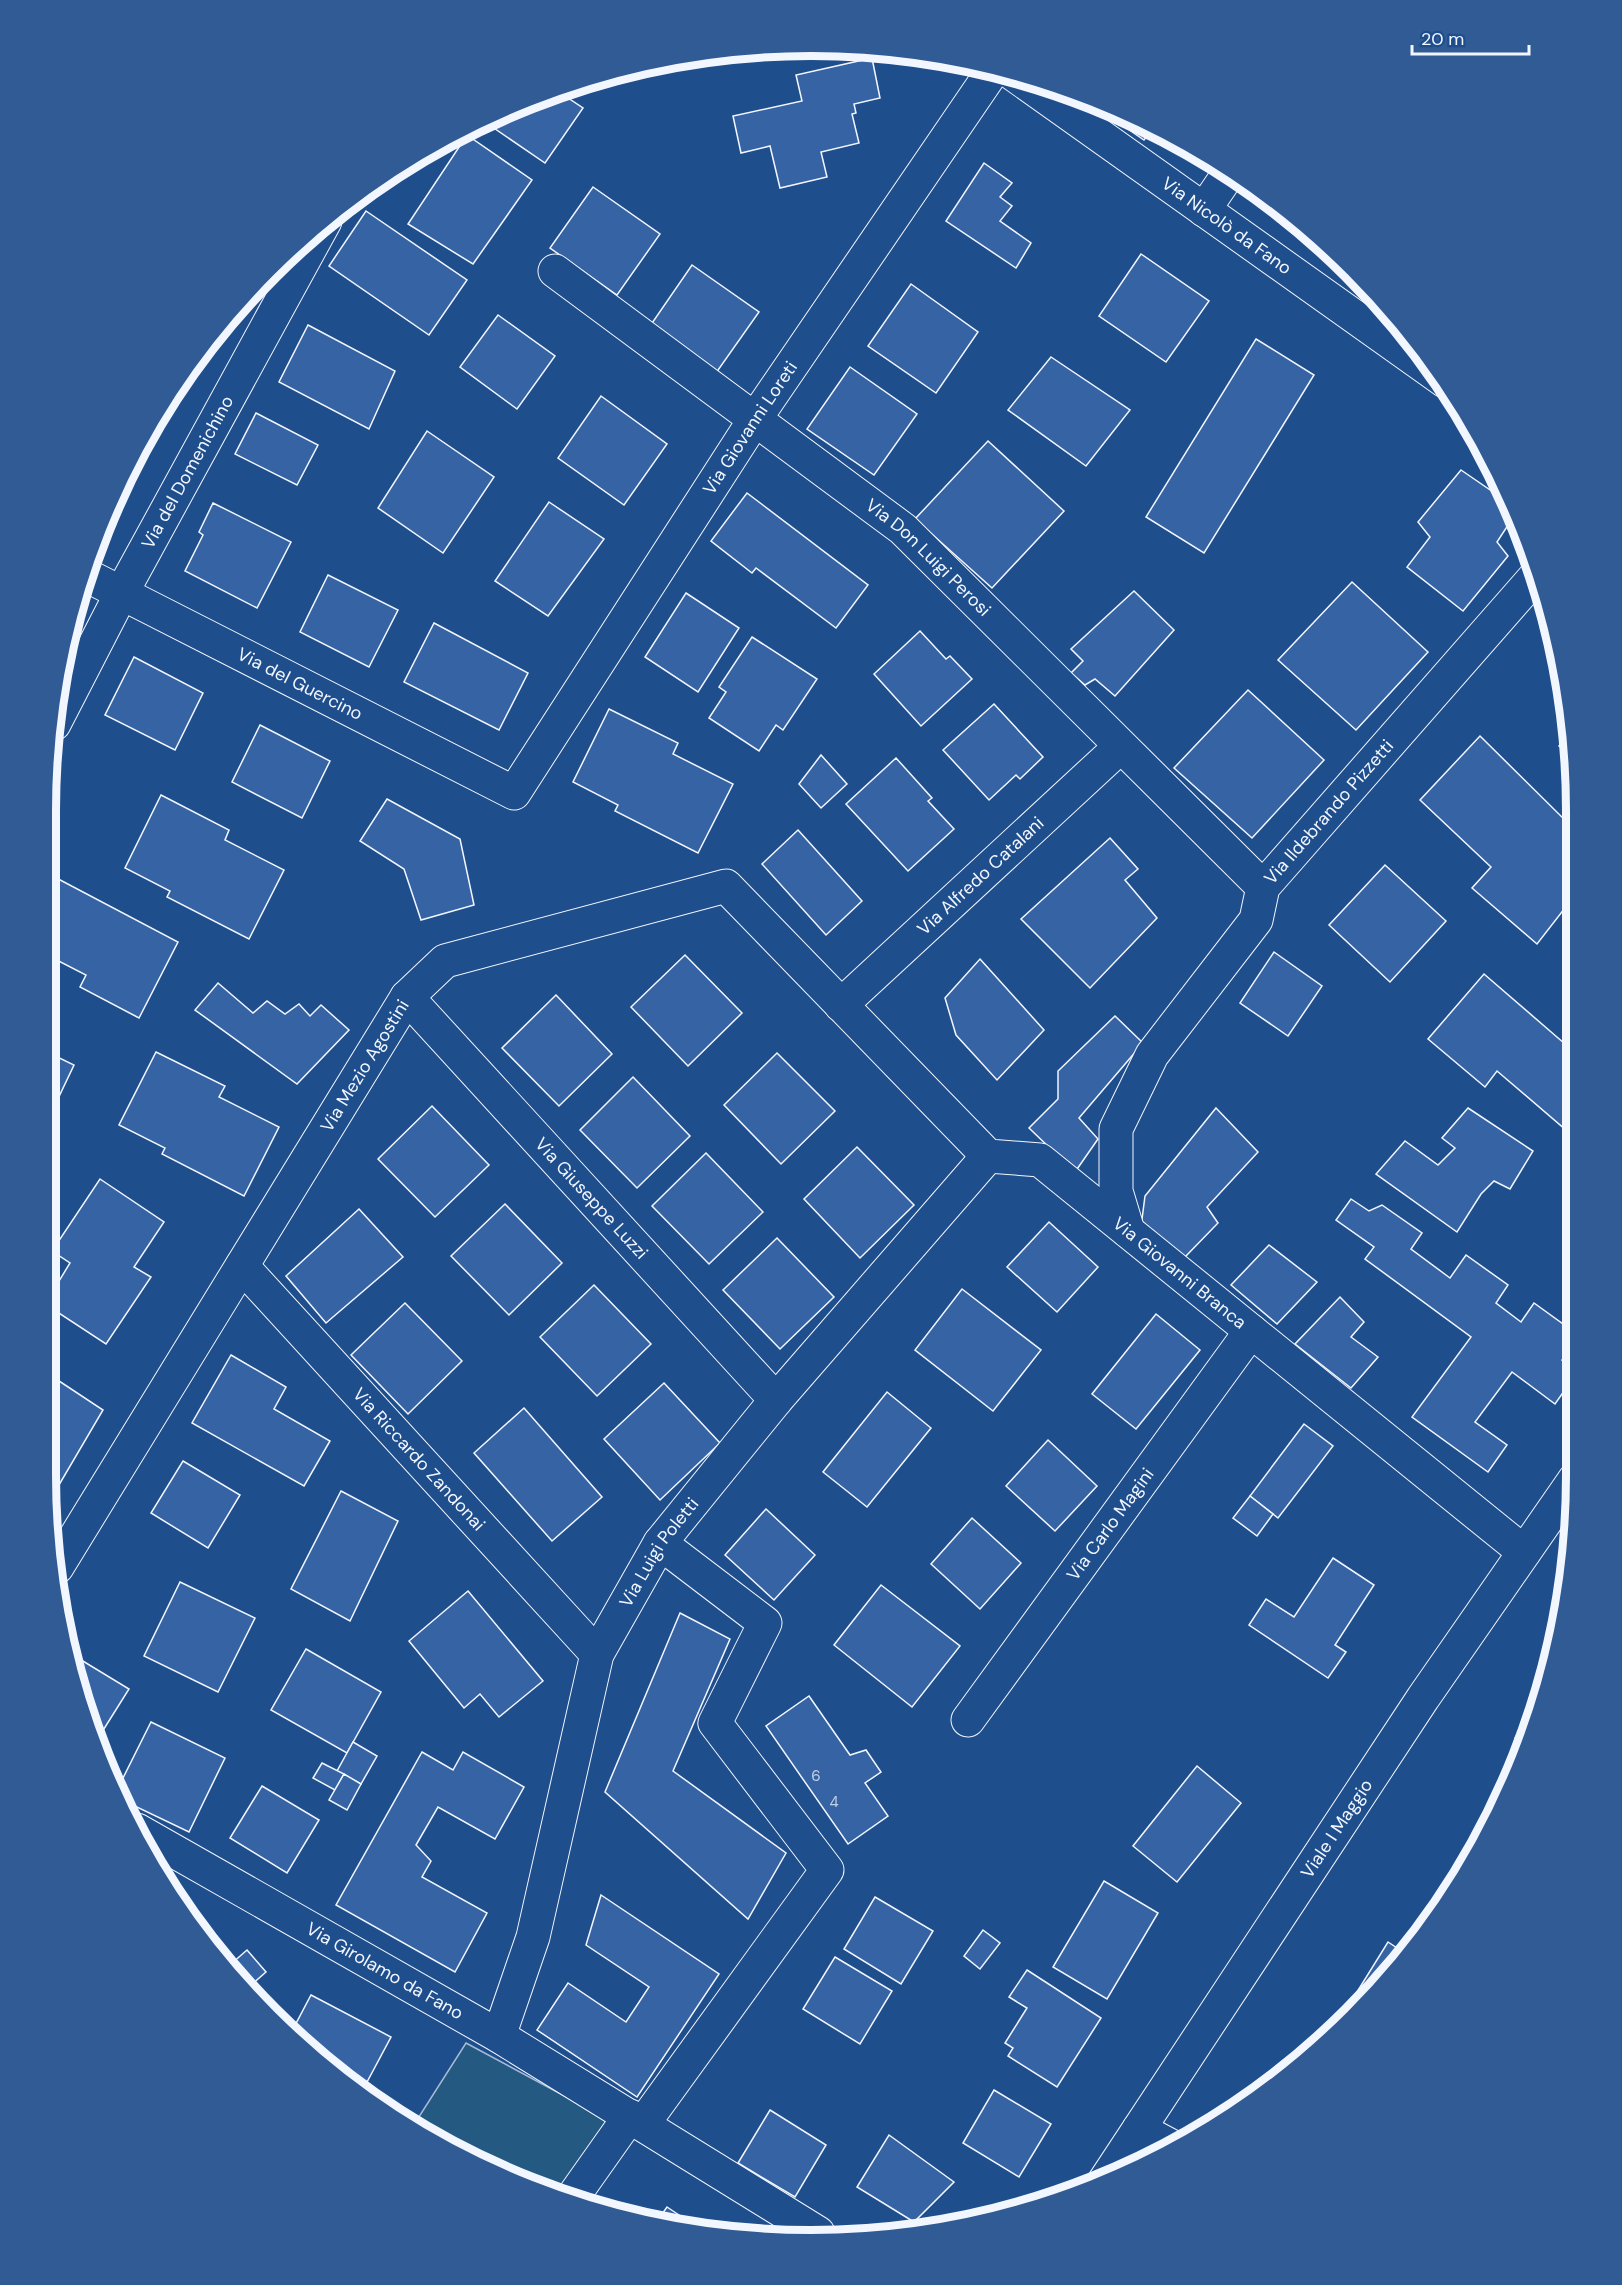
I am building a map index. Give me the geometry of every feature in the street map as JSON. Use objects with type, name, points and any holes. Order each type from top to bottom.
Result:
[{"type":"street","name":"Via Giovanni Loreti","points":[[514,793],[755,419],[989,77]]},
{"type":"street","name":"Via Nicolò da Fano","points":[[1036,90],[1418,362]]},
{"type":"street","points":[[1204,210],[1225,179]]},
{"type":"street","name":"Via del Domenichino","points":[[63,707],[121,594],[313,243]]},
{"type":"street","name":"Via Don Luigi Perosi","points":[[555,271],[903,529],[1263,887]]},
{"type":"street","name":"Via del Guercino","points":[[92,579],[514,793]]},
{"type":"street","name":"Via Ildebrando Pizzetti","points":[[1128,1231],[1116,1191],[1116,1129],[1152,1055],[1256,920],[1263,887],[1530,581]]},
{"type":"street","name":"Via Alfredo Catalani","points":[[841,1005],[1120,747]]},
{"type":"street","name":"Via Mezio Agostini","points":[[61,1561],[407,997],[446,962],[726,886],[841,1005]]},
{"type":"street","name":"Via Giuseppe Luzzi","points":[[407,997],[776,1400]]},
{"type":"street","points":[[841,1005],[988,1156]]},
{"type":"street","name":"Via Giovanni Branca","points":[[988,1156],[1040,1160],[1524,1552]]},
{"type":"street","name":"Via Luigi Poletti","points":[[499,2036],[533,1937],[597,1654],[660,1544],[776,1400],[988,1156]]},
{"type":"street","name":"Via Riccardo Zandonai","points":[[242,1266],[597,1654]]},
{"type":"street","name":"Via Carlo Magini","points":[[968,1720],[1251,1331]]},
{"type":"street","name":"Viale I Maggio","points":[[1115,2165],[1410,1718],[1566,1492]]},
{"type":"street","points":[[577,2192],[637,2120],[827,1870],[716,1723],[765,1623],[660,1544]]},
{"type":"street","name":"Via Girolamo da Fano","points":[[149,1837],[499,2036],[812,2230]]},
{"type":"street","points":[[1139,2129],[1163,2142]]},
{"type":"shaded area","points":[[466,2043],[611,2121],[564,2188],[477,2152],[418,2119]]},
{"type":"building","points":[[872,58],[880,98],[854,104],[856,113],[852,114],[859,143],[821,152],[827,177],[780,188],[770,146],[741,153],[733,116],[802,101],[796,75]]},
{"type":"building","points":[[566,97],[583,108],[545,163],[492,127]]},
{"type":"building","points":[[1113,119],[1148,135],[1144,140]]},
{"type":"building","points":[[470,137],[532,180],[473,264],[408,224],[463,140]]},
{"type":"building","points":[[984,163],[1012,183],[1000,197],[1012,206],[1000,221],[1031,243],[1016,268],[946,221]]},
{"type":"building","points":[[593,187],[660,234],[617,295],[550,248]]},
{"type":"building","points":[[366,211],[467,280],[429,335],[329,266]]},
{"type":"building","points":[[1141,254],[1209,301],[1166,362],[1099,316]]},
{"type":"building","points":[[692,265],[759,312],[716,373],[650,326]]},
{"type":"building","points":[[911,284],[978,332],[936,393],[868,346]]},
{"type":"building","points":[[498,315],[555,356],[517,409],[460,367]]},
{"type":"building","points":[[308,325],[395,371],[369,429],[279,382]]},
{"type":"building","points":[[1256,339],[1314,375],[1204,553],[1146,517]]},
{"type":"building","points":[[1051,357],[1130,410],[1086,466],[1008,410]]},
{"type":"building","points":[[850,367],[917,414],[874,475],[807,429]]},
{"type":"building","points":[[601,396],[667,444],[624,505],[558,458]]},
{"type":"building","points":[[256,413],[318,445],[297,485],[235,454]]},
{"type":"building","points":[[427,431],[494,477],[443,553],[378,508]]},
{"type":"building","points":[[988,441],[1064,511],[992,588],[915,519]]},
{"type":"building","points":[[1461,470],[1497,495],[1509,523],[1497,542],[1508,556],[1463,611],[1407,567],[1430,537],[1418,522]]},
{"type":"building","points":[[747,493],[868,585],[836,628],[756,568],[752,573],[711,541]]},
{"type":"building","points":[[549,502],[604,539],[548,616],[495,581]]},
{"type":"building","points":[[213,503],[291,542],[257,608],[185,571],[203,535],[199,532]]},
{"type":"building","points":[[328,575],[398,610],[369,667],[300,632]]},
{"type":"building","points":[[1352,582],[1428,652],[1356,730],[1278,660]]},
{"type":"building","points":[[1134,591],[1174,630],[1115,696],[1095,679],[1085,685],[1071,673],[1083,661],[1071,649]]},
{"type":"building","points":[[686,593],[739,628],[698,692],[645,657]]},
{"type":"building","points":[[434,623],[528,673],[499,730],[404,682]]},
{"type":"building","points":[[920,631],[946,659],[950,656],[972,679],[921,726],[874,674]]},
{"type":"building","points":[[752,637],[817,679],[783,730],[776,725],[759,751],[709,718],[726,692],[719,687]]},
{"type":"building","points":[[134,657],[203,693],[175,750],[105,715]]},
{"type":"building","points":[[1248,690],[1324,760],[1252,838],[1174,768]]},
{"type":"building","points":[[994,704],[1043,757],[1020,779],[1016,775],[989,800],[943,750]]},
{"type":"building","points":[[609,709],[678,743],[673,754],[733,784],[698,853],[615,811],[618,805],[573,782]]},
{"type":"building","points":[[260,725],[330,761],[302,818],[232,782]]},
{"type":"building","points":[[1480,736],[1566,821],[1566,907],[1537,944],[1472,888],[1491,867],[1420,800]]},
{"type":"building","points":[[821,755],[847,784],[821,808],[799,784]]},
{"type":"building","points":[[896,758],[932,798],[928,801],[954,829],[908,871],[846,804]]},
{"type":"building","points":[[161,795],[229,830],[225,840],[284,870],[249,939],[167,897],[170,891],[125,868]]},
{"type":"building","points":[[387,799],[460,839],[474,905],[421,920],[404,869],[360,841]]},
{"type":"building","points":[[798,830],[862,901],[826,935],[762,864]]},
{"type":"building","points":[[1110,838],[1138,869],[1125,880],[1157,918],[1090,988],[1021,919]]},
{"type":"building","points":[[1385,865],[1446,921],[1390,982],[1329,925]]},
{"type":"building","points":[[56,878],[178,942],[139,1018],[80,987],[86,975],[56,960]]},
{"type":"building","points":[[1274,952],[1322,986],[1288,1036],[1240,1003]]},
{"type":"building","points":[[685,955],[742,1013],[688,1066],[631,1007]]},
{"type":"building","points":[[980,959],[1044,1030],[997,1080],[956,1035],[945,998]]},
{"type":"building","points":[[1484,974],[1566,1045],[1566,1130],[1497,1071],[1485,1087],[1428,1039]]},
{"type":"building","points":[[218,983],[253,1013],[267,1001],[285,1014],[299,1004],[310,1016],[321,1005],[349,1030],[297,1084],[195,1010]]},
{"type":"building","points":[[556,995],[612,1054],[559,1106],[502,1048]]},
{"type":"building","points":[[1115,1016],[1143,1043],[1079,1118],[1098,1139],[1075,1172],[1029,1128],[1058,1099],[1058,1071]]},
{"type":"building","points":[[156,1052],[225,1086],[219,1097],[279,1127],[244,1196],[162,1154],[165,1148],[119,1125]]},
{"type":"building","points":[[777,1053],[835,1111],[781,1164],[724,1105]]},
{"type":"building","points":[[56,1056],[74,1065],[56,1103]]},
{"type":"building","points":[[633,1077],[690,1136],[637,1188],[580,1130]]},
{"type":"building","points":[[432,1106],[489,1165],[435,1217],[378,1159]]},
{"type":"building","points":[[1216,1108],[1258,1152],[1207,1207],[1218,1223],[1185,1257],[1141,1227],[1145,1196]]},
{"type":"building","points":[[1468,1108],[1533,1151],[1510,1189],[1494,1181],[1481,1194],[1457,1232],[1376,1174],[1405,1141],[1438,1165],[1455,1148],[1442,1138]]},
{"type":"building","points":[[857,1147],[914,1205],[860,1258],[804,1199]]},
{"type":"building","points":[[706,1153],[763,1212],[709,1264],[652,1206]]},
{"type":"building","points":[[100,1179],[164,1222],[134,1267],[151,1277],[106,1344],[56,1311],[56,1286],[70,1263],[56,1254],[56,1245]]},
{"type":"building","points":[[1351,1199],[1369,1211],[1382,1205],[1422,1233],[1411,1249],[1450,1278],[1466,1255],[1508,1285],[1496,1303],[1521,1322],[1534,1303],[1566,1326],[1566,1355],[1562,1360],[1566,1363],[1566,1388],[1555,1404],[1512,1372],[1475,1422],[1507,1445],[1488,1472],[1412,1417],[1471,1337],[1365,1259],[1374,1247],[1336,1220]]},
{"type":"building","points":[[505,1204],[562,1263],[509,1315],[451,1256]]},
{"type":"building","points":[[359,1209],[403,1257],[326,1323],[286,1276]]},
{"type":"building","points":[[1049,1222],[1098,1267],[1057,1312],[1007,1267]]},
{"type":"building","points":[[777,1238],[834,1297],[780,1349],[723,1290]]},
{"type":"building","points":[[1269,1245],[1317,1282],[1277,1324],[1231,1285]]},
{"type":"building","points":[[594,1285],[651,1344],[597,1396],[540,1337]]},
{"type":"building","points":[[962,1289],[1041,1350],[993,1411],[915,1350]]},
{"type":"building","points":[[1340,1297],[1364,1322],[1351,1337],[1378,1357],[1351,1388],[1295,1344]]},
{"type":"building","points":[[405,1303],[462,1361],[408,1414],[351,1355]]},
{"type":"building","points":[[1156,1314],[1200,1350],[1136,1429],[1092,1394]]},
{"type":"building","points":[[231,1355],[286,1387],[274,1409],[330,1441],[304,1486],[192,1423]]},
{"type":"building","points":[[56,1379],[103,1410],[56,1490]]},
{"type":"building","points":[[664,1383],[720,1443],[660,1500],[604,1439]]},
{"type":"building","points":[[887,1392],[931,1428],[867,1507],[823,1472]]},
{"type":"building","points":[[524,1408],[602,1497],[552,1541],[474,1453]]},
{"type":"building","points":[[1304,1424],[1333,1446],[1278,1518],[1250,1496]]},
{"type":"building","points":[[1048,1440],[1097,1486],[1055,1531],[1006,1486]]},
{"type":"building","points":[[183,1461],[240,1495],[208,1548],[151,1513]]},
{"type":"building","points":[[341,1491],[398,1521],[350,1621],[291,1589]]},
{"type":"building","points":[[1250,1496],[1273,1514],[1257,1536],[1233,1518]]},
{"type":"building","points":[[766,1509],[815,1555],[774,1600],[725,1555]]},
{"type":"building","points":[[972,1518],[1021,1563],[980,1609],[931,1564]]},
{"type":"building","points":[[1333,1558],[1374,1585],[1335,1645],[1346,1652],[1328,1678],[1249,1625],[1266,1599],[1294,1617]]},
{"type":"building","points":[[180,1582],[255,1618],[218,1692],[144,1656]]},
{"type":"building","points":[[881,1585],[960,1646],[912,1707],[834,1645]]},
{"type":"building","points":[[468,1591],[543,1681],[499,1717],[480,1694],[464,1708],[409,1641]]},
{"type":"building","points":[[680,1613],[730,1639],[673,1771],[786,1853],[748,1919],[605,1792]]},
{"type":"building","points":[[306,1649],[381,1692],[347,1753],[271,1710]]},
{"type":"building","points":[[78,1658],[129,1689],[102,1732]]},
{"type":"building","points":[[809,1696],[850,1755],[866,1750],[881,1772],[865,1783],[888,1816],[848,1844],[766,1726]]},
{"type":"building","points":[[151,1722],[225,1758],[189,1832],[131,1804],[121,1782]]},
{"type":"building","points":[[1523,1726],[1518,1740],[1515,1738]]},
{"type":"building","points":[[353,1742],[377,1756],[361,1784],[337,1771]]},
{"type":"building","points":[[422,1752],[453,1770],[463,1752],[524,1787],[495,1839],[438,1807],[416,1845],[431,1861],[422,1877],[487,1913],[455,1972],[336,1905]]},
{"type":"building","points":[[322,1763],[344,1774],[335,1790],[313,1778]]},
{"type":"building","points":[[1197,1766],[1241,1803],[1177,1882],[1133,1846]]},
{"type":"building","points":[[344,1774],[361,1784],[347,1810],[329,1800]]},
{"type":"building","points":[[262,1786],[319,1820],[287,1873],[230,1838]]},
{"type":"building","points":[[1104,1881],[1158,1913],[1107,1999],[1053,1967]]},
{"type":"building","points":[[601,1895],[719,1974],[637,2097],[537,2030],[568,1983],[626,2022],[649,1987],[586,1945]]},
{"type":"building","points":[[875,1897],[933,1931],[901,1984],[844,1949]]},
{"type":"building","points":[[983,1930],[1000,1943],[980,1969],[964,1956]]},
{"type":"building","points":[[1388,1942],[1398,1949],[1379,1972],[1351,2002]]},
{"type":"building","points":[[247,1950],[266,1972],[253,1983],[234,1961]]},
{"type":"building","points":[[835,1957],[892,1991],[860,2044],[803,2009]]},
{"type":"building","points":[[1027,1970],[1101,2018],[1057,2087],[1008,2056],[1013,2048],[1005,2043],[1027,2008],[1009,1997]]},
{"type":"building","points":[[311,1995],[391,2037],[367,2082],[351,2073],[295,2025]]},
{"type":"building","points":[[994,2090],[1051,2124],[1019,2177],[963,2143]]},
{"type":"building","points":[[770,2110],[826,2145],[795,2197],[738,2163]]},
{"type":"building","points":[[889,2135],[954,2182],[914,2222],[857,2187]]},
{"type":"building","points":[[667,2207],[684,2218],[664,2215],[662,2214]]}]
